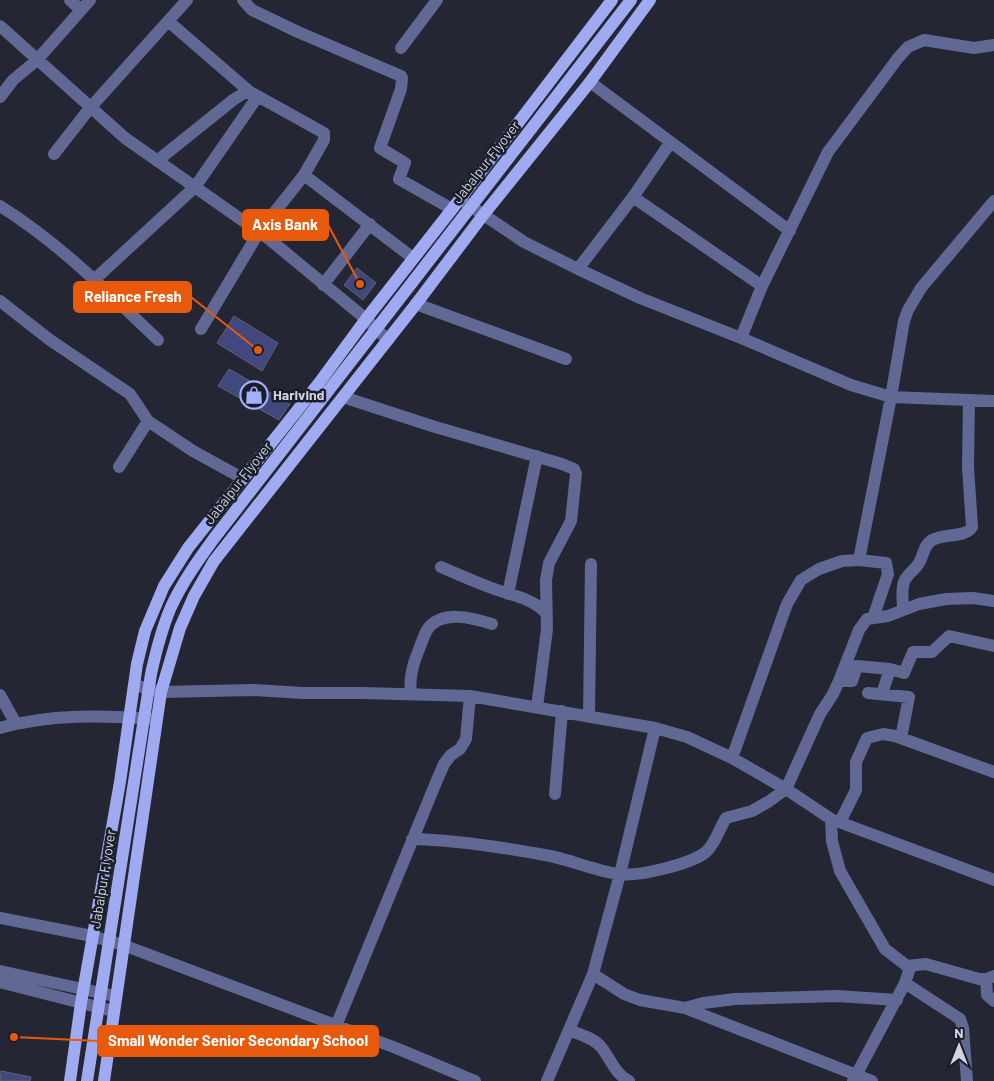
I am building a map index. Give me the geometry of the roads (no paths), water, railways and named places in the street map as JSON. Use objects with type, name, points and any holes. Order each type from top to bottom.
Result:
[{"type":"main road","points":[[70,1081],[83,990],[120,782],[144,631],[164,586],[188,548],[318,383],[612,0]]},
{"type":"main road","name":"Jabalpur Flyover","points":[[87,1081],[151,674],[160,637],[172,606],[192,570],[215,537],[631,0]]},
{"type":"main road","points":[[104,1081],[161,692],[180,628],[194,596],[214,561],[388,340],[484,214],[590,82],[650,0]]},
{"type":"street","points":[[70,0],[81,10]]},
{"type":"street","points":[[0,98],[14,80],[37,60],[90,0]]},
{"type":"street","points":[[54,154],[90,108],[187,0]]},
{"type":"street","points":[[243,0],[252,10],[402,78],[402,89],[380,148],[405,163],[399,179],[484,214],[524,242],[640,298],[741,338],[842,382],[891,397],[994,401]]},
{"type":"street","points":[[401,48],[437,0]]},
{"type":"street","points":[[168,21],[254,94],[324,133],[324,140],[304,175],[259,232],[201,329]]},
{"type":"street","points":[[0,26],[124,138],[259,232],[366,319],[388,340]]},
{"type":"street","points":[[741,338],[762,286],[828,152],[898,58],[908,47],[924,40],[974,48],[994,45]]},
{"type":"street","points":[[590,82],[790,231]]},
{"type":"street","points":[[157,160],[233,100],[244,93],[254,94]]},
{"type":"street","points":[[95,279],[195,187],[254,94]]},
{"type":"street","points":[[578,269],[633,197],[670,143]]},
{"type":"street","points":[[304,175],[413,258]]},
{"type":"street","points":[[633,197],[762,286]]},
{"type":"street","points":[[859,560],[904,321],[908,310],[920,288],[994,201]]},
{"type":"street","points":[[0,206],[28,224],[95,279],[158,340]]},
{"type":"street","points":[[323,285],[370,224]]},
{"type":"street","points":[[0,301],[50,340],[130,394],[148,421],[193,451],[242,478]]},
{"type":"street","points":[[416,304],[566,359]]},
{"type":"street","points":[[343,397],[432,426],[570,466],[574,469],[576,474],[571,522],[549,563],[546,580],[546,638],[537,707]]},
{"type":"street","points":[[903,610],[905,580],[918,565],[927,544],[934,539],[951,534],[966,534],[970,532],[972,527],[968,467],[970,400]]},
{"type":"street","points":[[119,467],[148,421]]},
{"type":"street","points":[[508,594],[537,456]]},
{"type":"street","points":[[732,758],[787,604],[801,580],[819,569],[842,561],[859,560],[886,564],[888,574],[873,618]]},
{"type":"street","points":[[589,716],[591,564]]},
{"type":"street","points":[[441,567],[535,604],[546,613]]},
{"type":"street","points":[[412,840],[447,840],[547,855],[620,874],[656,870],[684,863],[705,852],[716,839],[726,818],[752,810],[768,802],[786,789],[820,714],[833,694],[863,623],[867,619],[888,616],[919,604],[946,599],[973,598],[994,601]]},
{"type":"street","points":[[410,694],[409,681],[414,662],[428,628],[438,620],[455,617],[473,617],[492,624]]},
{"type":"street","points":[[839,681],[852,681],[857,666],[890,669],[904,673],[913,652],[932,652],[950,636],[994,646]]},
{"type":"street","points":[[882,694],[890,669]]},
{"type":"street","points":[[134,686],[161,692],[253,690],[303,693],[470,696],[655,728],[687,736],[732,758],[836,820],[992,875]]},
{"type":"street","points":[[868,693],[909,697],[901,738]]},
{"type":"street","points":[[0,695],[16,724]]},
{"type":"street","points":[[336,1026],[444,764],[451,755],[460,749],[466,739],[470,696]]},
{"type":"street","points":[[555,794],[562,711]]},
{"type":"street","points":[[0,728],[63,717],[129,717],[157,720]]},
{"type":"street","points":[[547,1081],[593,974],[620,874],[655,728]]},
{"type":"street","points":[[854,1078],[897,1000],[909,971],[907,966],[886,949],[840,871],[832,841],[836,820],[856,790],[856,762],[867,738],[884,734],[901,738],[994,772]]},
{"type":"street","points":[[0,918],[92,936],[123,945],[396,1048],[475,1081]]},
{"type":"street","points":[[907,966],[926,964],[979,979],[990,978],[988,995],[994,1001]]},
{"type":"street","points":[[0,971],[116,996]]},
{"type":"street","points":[[593,974],[624,994],[640,1000],[685,1008],[854,1078],[872,1081]]},
{"type":"street","points":[[0,982],[113,1011]]},
{"type":"street","points":[[905,984],[960,1019],[963,1028],[967,1081]]},
{"type":"street","points":[[685,1008],[703,1003],[735,999],[837,996],[897,1000]]},
{"type":"street","points":[[570,1030],[602,1047],[615,1070],[629,1081]]},
{"type":"place","name":"Axis Bank","points":[[360,284]]},
{"type":"place","name":"Reliance Fresh","points":[[258,350]]},
{"type":"place","name":"Harivind","points":[[254,395]]},
{"type":"place","name":"Small Wonder Senior Secondary School","points":[[14,1037]]}]
